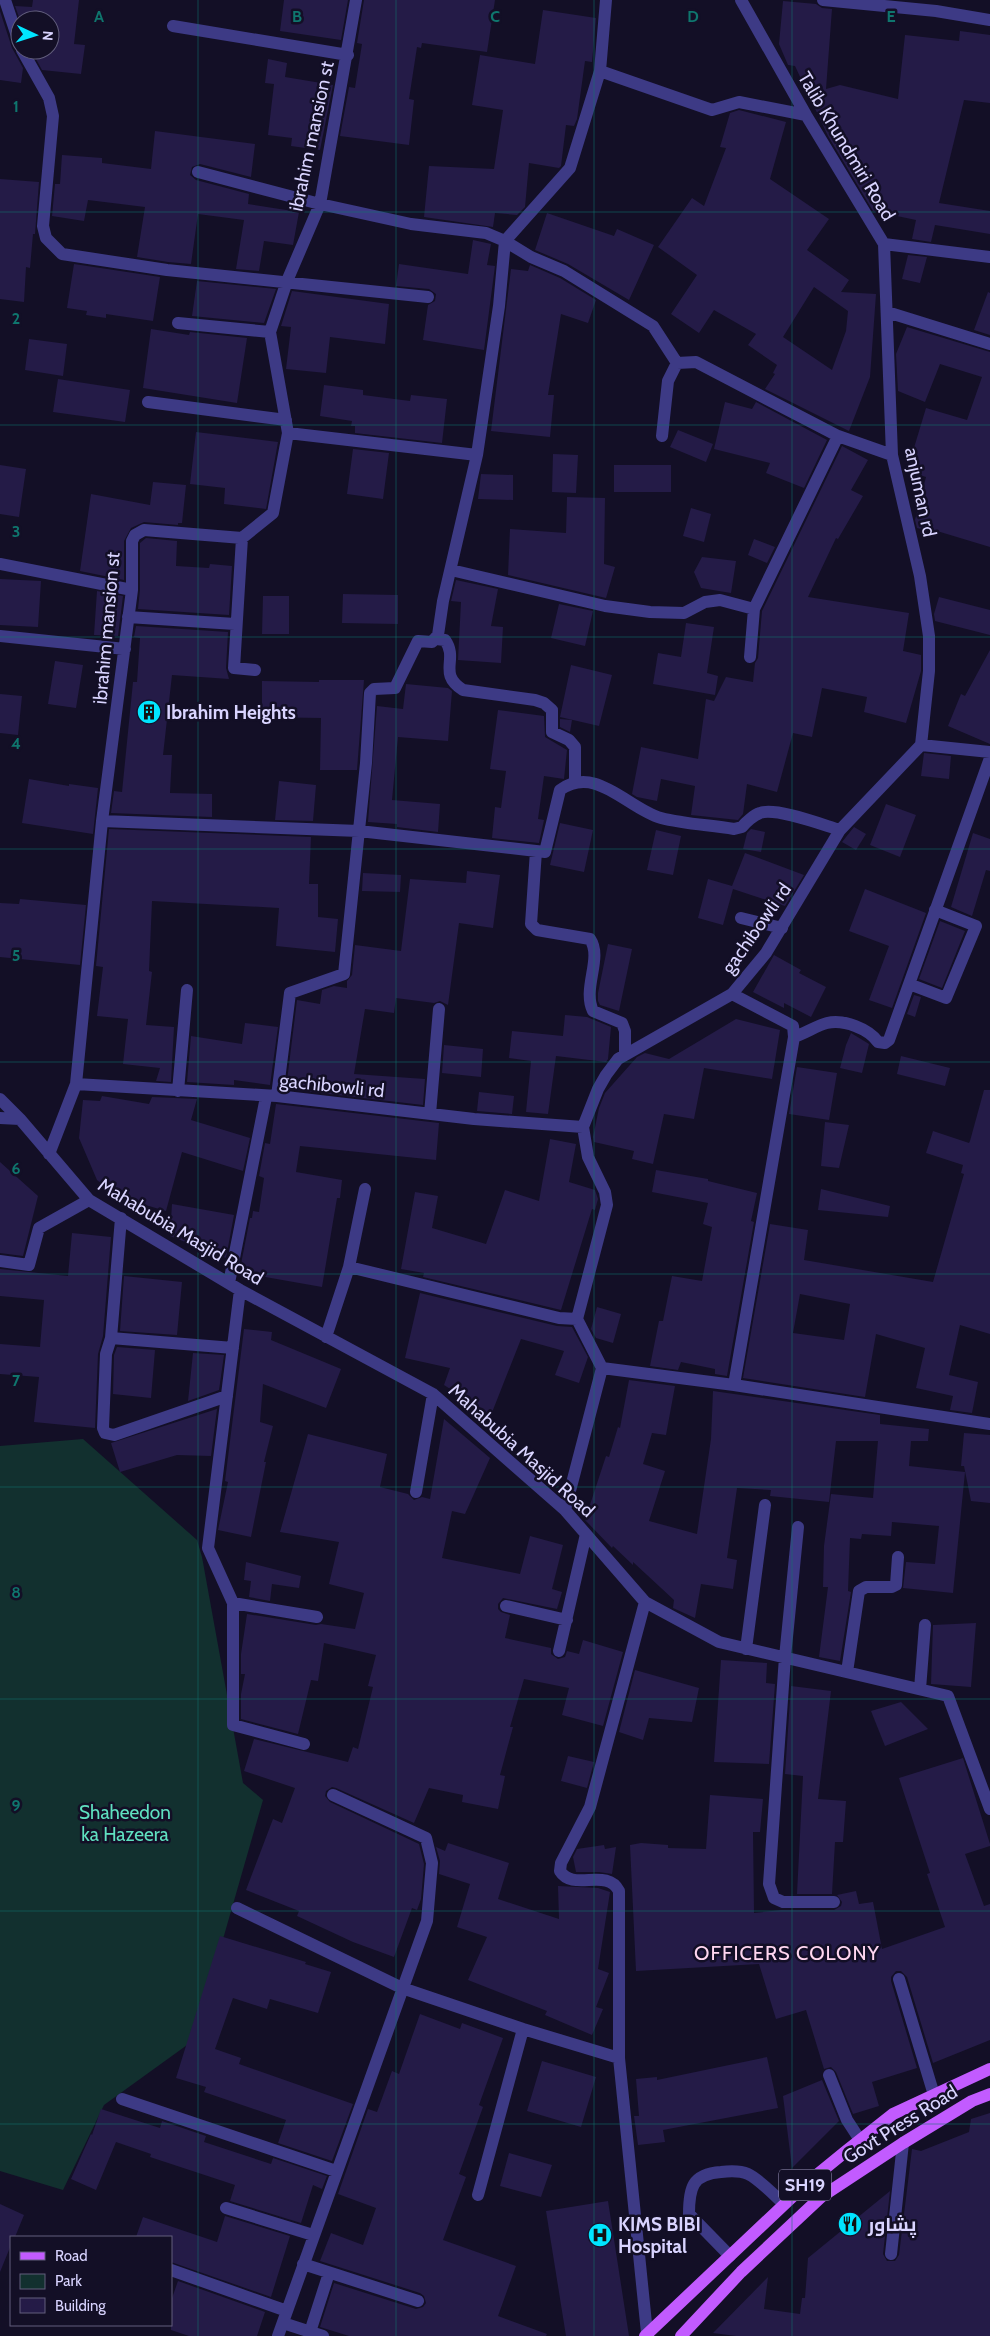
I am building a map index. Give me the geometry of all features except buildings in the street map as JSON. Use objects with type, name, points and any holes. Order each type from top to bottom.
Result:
[{"type":"main road","name":"SH19","points":[[646,2335],[807,2183],[893,2114],[990,2069]]},
{"type":"main road","name":"Govt Press Road","points":[[681,2336],[741,2272],[821,2197],[903,2143],[972,2101],[990,2094]]},
{"type":"street","points":[[6,0],[10,13]]},
{"type":"street","name":"ibrahim mansion st","points":[[49,1154],[76,1084],[102,821],[132,590],[132,541],[139,532],[144,530],[242,538],[273,513],[288,433],[270,332],[287,281],[320,204],[348,55],[356,0]]},
{"type":"street","points":[[436,639],[477,454],[499,306],[505,241],[570,168],[600,72],[606,0]]},
{"type":"street","name":"Talib Khundmiri Road","points":[[741,0],[806,115],[884,244],[990,257]]},
{"type":"street","points":[[823,0],[936,6],[990,20]]},
{"type":"street","points":[[173,26],[348,55]]},
{"type":"street","points":[[28,60],[49,98],[53,116],[43,226],[46,238],[62,254],[158,268],[428,298]]},
{"type":"street","points":[[600,72],[712,110],[739,102],[806,115]]},
{"type":"street","points":[[198,172],[320,204],[411,224],[486,233],[505,241],[530,257],[564,271],[653,326],[677,363]]},
{"type":"street","name":"anjuman rd","points":[[884,244],[892,455],[920,576],[929,636],[929,671],[921,746]]},
{"type":"street","points":[[887,312],[990,344]]},
{"type":"street","points":[[178,323],[270,332]]},
{"type":"street","points":[[662,436],[668,381],[677,363],[685,361],[696,362],[838,436],[892,455]]},
{"type":"street","points":[[148,402],[286,420]]},
{"type":"street","points":[[288,433],[477,454]]},
{"type":"street","points":[[750,657],[754,609],[838,436]]},
{"type":"street","points":[[242,538],[235,624],[234,668],[255,670]]},
{"type":"street","points":[[0,564],[132,590]]},
{"type":"street","points":[[451,570],[605,606],[650,612],[684,613],[705,602],[720,600],[754,609]]},
{"type":"street","points":[[128,617],[235,624]]},
{"type":"street","points":[[0,636],[125,649]]},
{"type":"street","points":[[304,1744],[233,1725],[233,1603],[208,1548],[232,1348],[234,1286],[272,1097],[290,993],[344,974],[371,690],[395,688],[418,641],[432,642],[436,639],[445,640],[450,648],[449,677],[455,685],[463,690],[535,700],[544,703],[552,710],[552,732],[569,740],[575,748],[575,782]]},
{"type":"street","points":[[921,746],[990,752]]},
{"type":"street","name":"gachibowli rd","points":[[76,1084],[272,1097],[583,1128],[598,1089],[618,1059],[732,994],[766,953],[840,830],[921,746]]},
{"type":"street","points":[[794,1037],[826,1023],[834,1023],[847,1024],[872,1034],[878,1042],[885,1043],[888,1040],[990,758]]},
{"type":"street","points":[[102,821],[359,831],[545,852],[560,790],[575,782],[608,787],[644,812],[661,818],[734,829],[742,827],[761,812],[778,813],[840,830]]},
{"type":"street","points":[[536,851],[531,924],[537,930],[590,939],[594,944],[588,996],[590,1005],[593,1011],[622,1023],[625,1031],[625,1055]]},
{"type":"street","points":[[909,984],[946,998],[976,926],[934,910]]},
{"type":"street","points":[[741,918],[782,928]]},
{"type":"street","points":[[178,1090],[187,990]]},
{"type":"street","points":[[732,994],[793,1026],[794,1037],[734,1385]]},
{"type":"street","points":[[430,1114],[440,1009]]},
{"type":"street","name":"Mahabubia Masjid Road","points":[[0,1099],[20,1119],[88,1200],[234,1286],[433,1394],[565,1510],[645,1602],[719,1642],[948,1696],[990,1809]]},
{"type":"street","points":[[0,1118],[20,1119]]},
{"type":"street","points":[[565,1510],[602,1368],[577,1320],[607,1204],[605,1192],[588,1156],[583,1128]]},
{"type":"street","points":[[326,1337],[349,1267],[365,1189]]},
{"type":"street","points":[[0,1261],[29,1265],[39,1228],[88,1200]]},
{"type":"street","points":[[121,1218],[111,1338],[106,1354],[103,1428],[105,1433],[114,1435],[227,1396]]},
{"type":"street","points":[[349,1267],[559,1318],[577,1320]]},
{"type":"street","points":[[111,1338],[232,1348]]},
{"type":"street","points":[[602,1368],[734,1385],[990,1424]]},
{"type":"street","points":[[416,1492],[433,1394]]},
{"type":"street","points":[[746,1649],[765,1505]]},
{"type":"street","points":[[798,1527],[785,1657],[769,1884],[774,1898],[783,1902],[834,1902]]},
{"type":"street","points":[[559,1651],[586,1534]]},
{"type":"street","points":[[847,1672],[859,1591],[866,1587],[892,1587],[896,1585],[898,1557]]},
{"type":"street","points":[[645,1602],[590,1807],[561,1863],[560,1871],[563,1876],[569,1879],[607,1880],[615,1884],[619,1891],[619,2058],[646,2335]]},
{"type":"street","points":[[233,1603],[317,1617]]},
{"type":"street","points":[[506,1606],[567,1620]]},
{"type":"street","points":[[920,1690],[925,1625]]},
{"type":"street","points":[[278,2336],[336,2170],[427,1921],[432,1863],[426,1838],[333,1794]]},
{"type":"street","points":[[238,1908],[402,1988],[523,2029],[619,2058]]},
{"type":"street","points":[[899,1979],[934,2095]]},
{"type":"street","points":[[478,2195],[523,2029]]},
{"type":"street","points":[[829,2075],[847,2120],[860,2140]]},
{"type":"street","points":[[122,2099],[336,2170]]},
{"type":"street","points":[[891,2254],[903,2143]]},
{"type":"street","points":[[730,2256],[689,2214],[689,2194],[698,2178],[710,2173],[727,2171],[749,2174],[784,2204]]},
{"type":"street","points":[[226,2208],[313,2235]]},
{"type":"street","points":[[303,2264],[418,2301]]},
{"type":"street","points":[[172,2270],[285,2317],[310,2332],[323,2336]]},
{"type":"street","points":[[310,2332],[329,2273]]},
{"type":"green space","name":"Shaheedon ka Hazeera","points":[[83,1439],[197,1540],[202,1557],[243,1783],[263,1800],[194,2040],[104,2105],[63,2190],[0,2171],[0,1446]]},
{"type":"place","name":"Ibrahim Heights","points":[[149,712]]},
{"type":"place","name":"پشاور","points":[[850,2224]]},
{"type":"place","name":"KIMS BIBI Hospital","points":[[600,2235]]},
{"type":"district","name":"OFFICERS COLONY","points":[[787,1953]]}]
